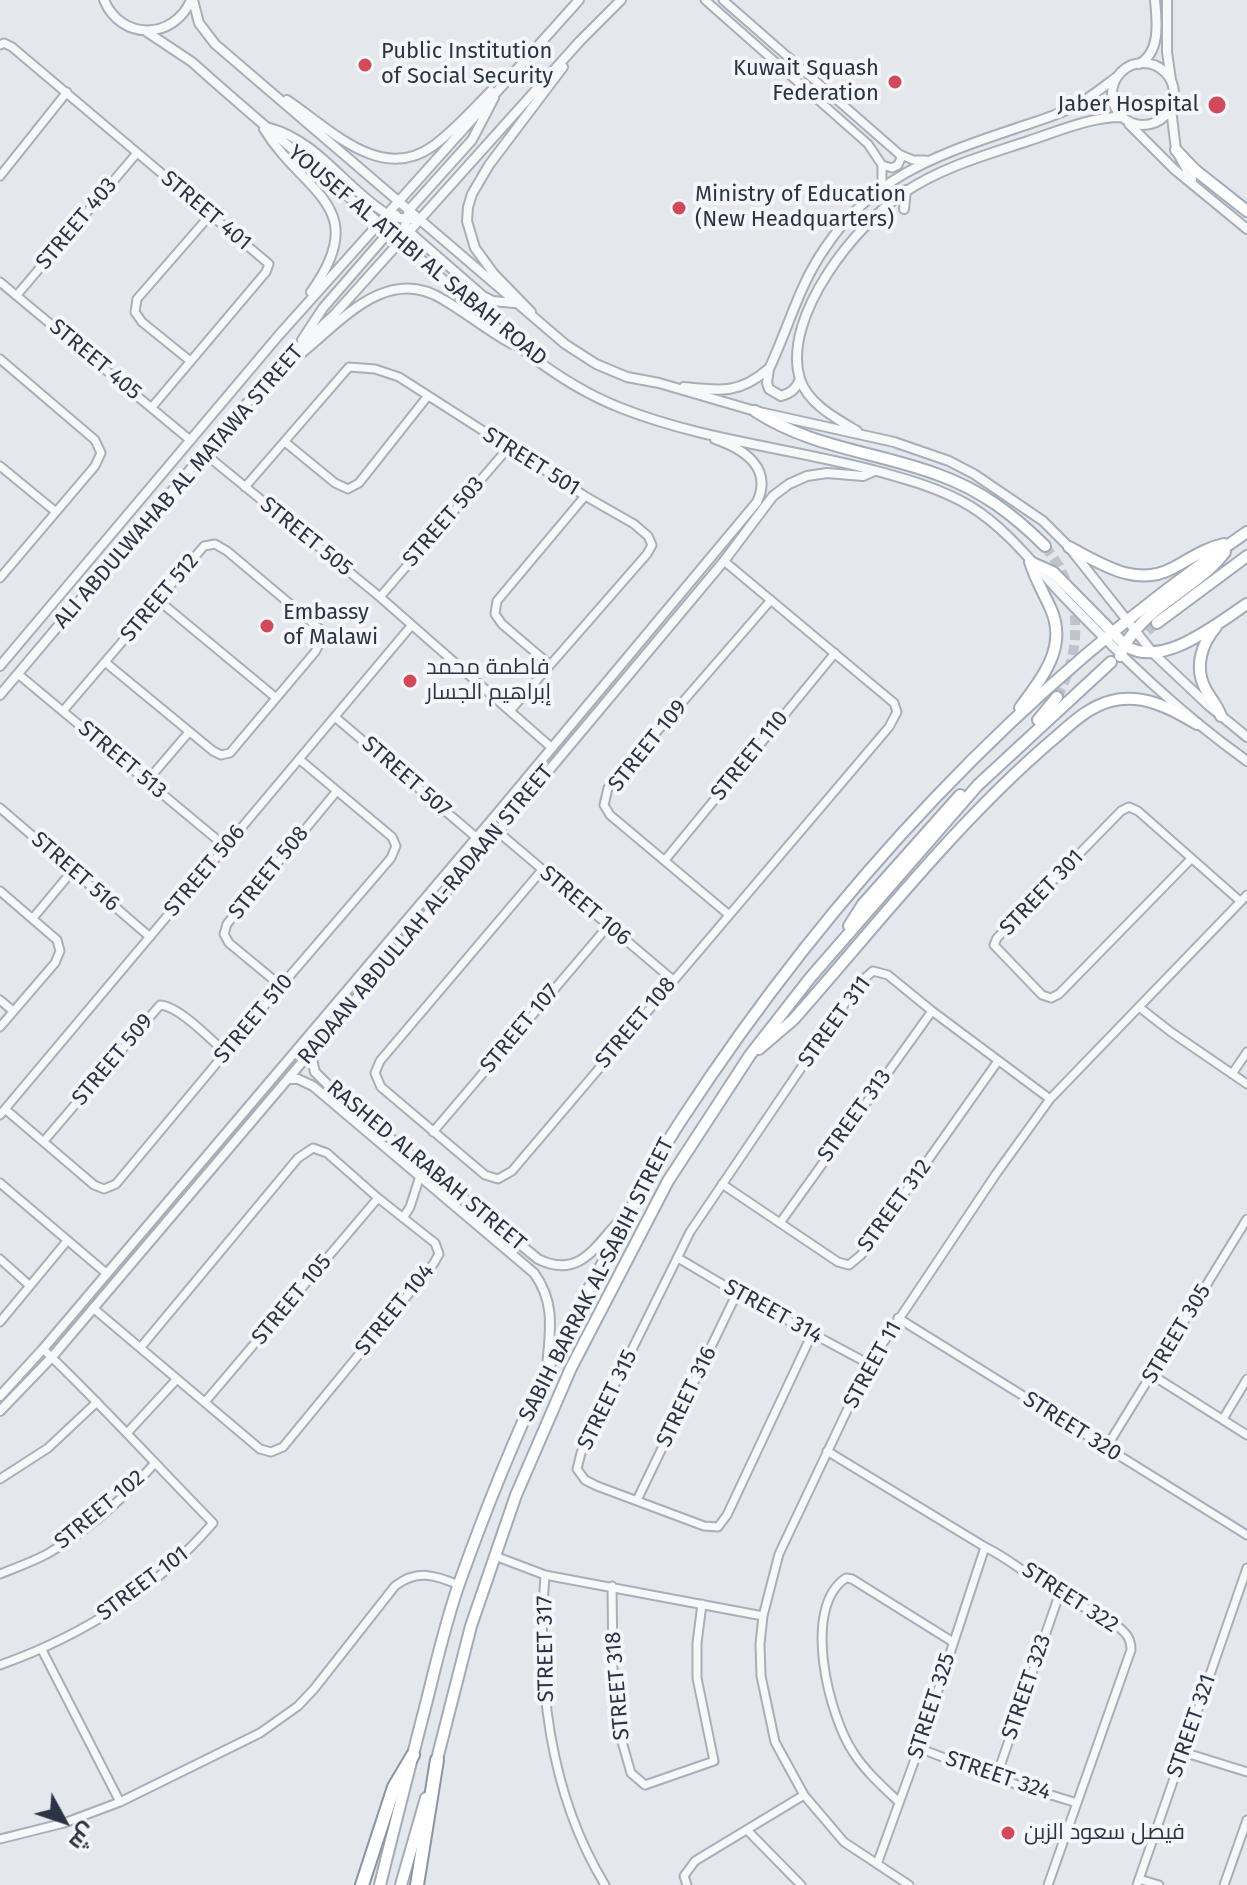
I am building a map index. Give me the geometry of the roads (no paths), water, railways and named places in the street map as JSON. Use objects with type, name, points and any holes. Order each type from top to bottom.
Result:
[{"type":"highway","points":[[362,1885],[394,1787],[413,1755]]},
{"type":"highway","points":[[417,1885],[437,1760]]},
{"type":"main road","points":[[1176,150],[1195,170],[1247,211]]},
{"type":"main road","points":[[755,411],[807,437],[923,470],[964,486],[1011,514],[1045,546]]},
{"type":"main road","points":[[1116,659],[1134,631],[1209,570],[1230,543],[1247,532]]},
{"type":"main road","points":[[1069,547],[1111,570],[1144,576],[1163,573],[1209,548],[1230,543]]},
{"type":"main road","name":"SABIH BARRAK AL-SABIH STREET","points":[[380,1885],[459,1585],[505,1463],[546,1370],[644,1182],[683,1118],[786,973],[932,800],[1008,724],[1109,636],[1230,543]]},
{"type":"main road","points":[[1157,623],[1247,556]]},
{"type":"main road","points":[[1030,562],[1053,572],[1109,636],[1136,651],[1153,653],[1175,647],[1247,604]]},
{"type":"main road","points":[[1008,724],[1045,674],[1055,649],[1054,615],[1030,562]]},
{"type":"main road","points":[[1221,716],[1202,682],[1200,665],[1208,638],[1223,620]]},
{"type":"main road","name":"SABIH BARRAK AL-SABIH STREET","points":[[401,1885],[471,1626],[516,1495],[542,1431],[590,1331],[668,1181],[750,1055],[844,939],[978,785],[1116,659]]},
{"type":"main road","points":[[844,939],[863,904],[950,805],[1057,697]]},
{"type":"main road","points":[[750,1055],[793,1020],[979,809],[1081,716],[1103,703],[1136,699],[1168,707],[1197,724]]},
{"type":"street","name":"YOUSEF AL ATHBI AL SABAH ROAD","points":[[104,0],[112,15],[122,24],[147,32],[192,62],[378,223],[421,220],[541,325],[596,364],[627,377],[659,383],[755,411],[917,449],[974,474],[1022,505],[1069,547],[1153,653],[1247,737]]},
{"type":"street","name":"YOUSEF AL ATHBI AL SABAH ROAD","points":[[192,0],[206,34],[398,201],[401,242],[522,348],[582,390],[618,407],[683,429],[812,454],[929,487],[973,508],[1030,562]]},
{"type":"street","points":[[147,32],[162,30],[176,22],[192,0]]},
{"type":"street","name":"ALI ABDULWAHAB AL MATAWA STREET","points":[[1,662],[279,335],[579,0]]},
{"type":"street","name":"ALI ABDULWAHAB AL MATAWA STREET","points":[[0,695],[273,374],[334,315],[401,242],[401,223],[421,220],[580,41],[621,0]]},
{"type":"street","points":[[705,0],[868,144],[882,165],[882,187]]},
{"type":"street","points":[[723,0],[899,154],[913,160],[926,160]]},
{"type":"street","points":[[1155,0],[1153,48],[1146,60],[1124,70],[1090,97],[1056,115],[926,160],[882,187],[853,213],[824,248],[801,289],[769,369],[767,383],[774,394],[789,394],[796,388],[800,379],[799,343],[805,321],[823,280],[843,249],[871,218],[906,190],[969,161],[1094,119],[1124,119],[1136,125],[1156,123],[1171,109]]},
{"type":"street","points":[[1167,0],[1167,52],[1174,90],[1171,109],[1176,150],[1197,186]]},
{"type":"street","points":[[251,75],[361,151],[387,159],[413,157],[435,145],[554,27]]},
{"type":"street","points":[[541,325],[475,248],[467,221],[468,207],[489,165],[580,41]]},
{"type":"street","name":"STREET 401","points":[[0,45],[4,43],[12,47],[269,264],[266,272],[152,407]]},
{"type":"street","points":[[1139,64],[1158,67],[1171,80]]},
{"type":"street","points":[[1118,76],[1112,93],[1113,102],[1124,119],[1174,169],[1247,229]]},
{"type":"street","points":[[0,176],[67,92]]},
{"type":"street","points":[[298,348],[323,308],[472,140],[495,94]]},
{"type":"street","points":[[262,124],[281,131],[309,148],[386,214],[401,223],[483,296],[493,301],[515,303]]},
{"type":"street","points":[[262,124],[277,148],[326,201],[335,227],[336,241],[327,268],[279,335]]},
{"type":"street","name":"STREET 403","points":[[17,295],[137,153]]},
{"type":"street","points":[[882,165],[892,168],[898,165],[899,154]]},
{"type":"street","points":[[904,209],[906,190]]},
{"type":"street","points":[[398,201],[401,223]]},
{"type":"street","points":[[189,360],[142,322],[135,312],[137,299],[211,214]]},
{"type":"street","name":"STREET 405","points":[[0,282],[190,440]]},
{"type":"street","points":[[273,374],[366,300],[401,288],[431,292],[498,337],[522,348]]},
{"type":"street","points":[[0,359],[95,440],[101,453],[95,466],[1,575]]},
{"type":"street","name":"STREET 501","points":[[245,487],[349,367],[375,369],[399,377],[634,524],[648,536],[652,545],[647,554],[510,711]]},
{"type":"street","points":[[659,383],[734,390],[754,382],[769,369]]},
{"type":"street","points":[[800,379],[810,397],[865,436]]},
{"type":"street","points":[[285,442],[335,483],[348,489],[359,483],[427,397]]},
{"type":"street","points":[[683,429],[745,453],[760,471],[762,487],[770,485],[774,489],[773,496]]},
{"type":"street","name":"STREET 503","points":[[380,597],[509,447]]},
{"type":"street","name":"STREET 505","points":[[204,453],[380,597],[552,748]]},
{"type":"street","points":[[0,466],[56,512]]},
{"type":"street","name":"RADAAN ABDULLAH AL-RADAAN STREET","points":[[0,1411],[52,1357],[288,1079],[724,561],[773,496],[807,476],[827,473],[866,476],[874,471]]},
{"type":"street","name":"RADAAN ABDULLAH AL-RADAAN STREET","points":[[0,1396],[477,838],[757,502],[762,487]]},
{"type":"street","points":[[550,665],[502,624],[495,614],[497,601],[585,496]]},
{"type":"street","name":"STREET 512","points":[[63,711],[204,546],[215,544],[227,551],[321,630],[322,639],[315,652],[230,753],[221,755],[105,662]]},
{"type":"street","name":"STREET 108","points":[[542,870],[380,1061],[376,1070],[381,1087],[485,1175],[498,1179],[512,1171],[889,727],[897,712],[894,703],[724,561]]},
{"type":"street","points":[[158,600],[275,697]]},
{"type":"street","name":"STREET 109","points":[[728,914],[610,815],[604,805],[608,788],[771,600]]},
{"type":"street","name":"STREET 506","points":[[3,1112],[411,626]]},
{"type":"street","points":[[1109,636],[1116,659],[1247,761]]},
{"type":"street","name":"STREET 110","points":[[665,860],[835,653]]},
{"type":"street","points":[[620,667],[628,675]]},
{"type":"street","name":"STREET 513","points":[[18,674],[226,847]]},
{"type":"street","name":"STREET 507","points":[[335,717],[477,838]]},
{"type":"street","points":[[148,780],[189,732]]},
{"type":"street","name":"STREET 510","points":[[3,1112],[44,1141],[94,1185],[104,1189],[116,1184],[391,858],[396,846],[392,837],[299,759]]},
{"type":"street","name":"STREET 508","points":[[281,986],[229,943],[224,934],[227,924],[336,792]]},
{"type":"street","name":"STREET 516","points":[[0,808],[150,937]]},
{"type":"street","name":"STREET 301","points":[[1191,859],[1059,994],[1051,998],[1042,995],[994,945],[997,938],[1125,808],[1138,811],[1191,859],[1244,898]]},
{"type":"street","name":"STREET 106","points":[[497,831],[673,980]]},
{"type":"street","points":[[33,918],[73,870]]},
{"type":"street","points":[[0,891],[57,940],[60,951],[55,963],[0,1027]]},
{"type":"street","name":"STREET 11","points":[[909,1885],[844,1842],[804,1795],[775,1742],[761,1676],[763,1616],[779,1554],[869,1364],[1050,1099],[1244,898]]},
{"type":"street","points":[[413,912],[422,920]]},
{"type":"street","name":"STREET 107","points":[[433,1132],[608,926]]},
{"type":"street","points":[[368,965],[377,973]]},
{"type":"street","name":"STREET 311","points":[[678,1258],[690,1232],[722,1184],[858,984],[873,971],[888,975],[1050,1099]]},
{"type":"street","points":[[0,1000],[13,1011]]},
{"type":"street","name":"STREET 509","points":[[44,1141],[160,1005],[176,1011],[225,1052]]},
{"type":"street","points":[[1139,1007],[1247,1084]]},
{"type":"street","name":"STREET 313","points":[[780,1223],[932,1011]]},
{"type":"street","name":"RASHED ALRABAH STREET","points":[[310,1052],[312,1066],[320,1077],[505,1233],[545,1262],[560,1265],[582,1260],[631,1209]]},
{"type":"street","points":[[1232,1074],[1247,1052]]},
{"type":"street","name":"STREET 312","points":[[722,1184],[838,1262],[849,1265],[861,1255],[998,1061]]},
{"type":"street","points":[[313,1086],[320,1077]]},
{"type":"street","name":"RASHED ALRABAH STREET","points":[[288,1079],[298,1079],[313,1086],[530,1268],[546,1292],[551,1314],[546,1370]]},
{"type":"street","name":"STREET 104","points":[[93,1308],[260,1449],[271,1452],[283,1447],[439,1254],[435,1243],[327,1153],[313,1148],[298,1158],[141,1347]]},
{"type":"street","points":[[403,1218],[420,1176]]},
{"type":"street","points":[[0,1183],[106,1273]]},
{"type":"street","name":"STREET 105","points":[[205,1402],[378,1198]]},
{"type":"street","name":"STREET 305","points":[[1106,1448],[1247,1219]]},
{"type":"street","points":[[1238,1233],[1247,1239]]},
{"type":"street","points":[[0,1322],[67,1241]]},
{"type":"street","name":"STREET 314","points":[[678,1258],[869,1364]]},
{"type":"street","name":"STREET 315","points":[[678,1258],[581,1453],[577,1469],[585,1480],[704,1526],[718,1527],[727,1515],[812,1334]]},
{"type":"street","points":[[0,1259],[29,1285]]},
{"type":"street","name":"STREET 316","points":[[637,1500],[737,1293]]},
{"type":"street","name":"STREET 320","points":[[898,1318],[1247,1535]]},
{"type":"street","name":"STREET 101","points":[[0,1665],[42,1650],[116,1609],[186,1554],[213,1523],[154,1464],[128,1432],[43,1349]]},
{"type":"street","points":[[1152,1375],[1247,1435]]},
{"type":"street","points":[[128,1432],[177,1379]]},
{"type":"street","points":[[1223,1419],[1247,1379]]},
{"type":"street","points":[[0,1479],[48,1448],[97,1402]]},
{"type":"street","name":"STREET 322","points":[[827,1451],[1008,1558],[1059,1595],[1111,1623],[1131,1641],[1131,1650],[1048,1885]]},
{"type":"street","name":"STREET 102","points":[[0,1574],[46,1554],[79,1532],[133,1488],[154,1464]]},
{"type":"street","name":"STREET 325","points":[[877,1864],[985,1547]]},
{"type":"street","points":[[495,1556],[545,1575]]},
{"type":"street","name":"STREET 321","points":[[1138,1882],[1247,1568]]},
{"type":"street","points":[[0,1839],[64,1823],[120,1802],[260,1733],[298,1706],[403,1580],[430,1574],[459,1585]]},
{"type":"street","name":"STREET 317","points":[[605,1885],[570,1814],[553,1747],[545,1698],[541,1629],[545,1575],[763,1616]]},
{"type":"street","points":[[899,1802],[852,1751],[829,1697],[822,1637],[828,1606],[841,1582],[846,1578],[852,1579],[953,1642]]},
{"type":"street","name":"STREET 318","points":[[612,1586],[613,1671],[618,1728],[631,1773],[645,1785],[714,1761],[697,1678],[702,1604]]},
{"type":"street","name":"STREET 323","points":[[996,1778],[1059,1595]]},
{"type":"street","points":[[42,1650],[120,1802]]},
{"type":"street","name":"STREET 324","points":[[919,1748],[996,1778],[1077,1803]]},
{"type":"street","points":[[1183,1752],[1247,1772]]},
{"type":"street","points":[[687,1885],[684,1876],[695,1861],[804,1795]]},
{"type":"street","points":[[1224,1885],[1247,1820]]},
{"type":"street","points":[[747,1830],[801,1885]]},
{"type":"street","points":[[1138,1882],[1159,1885]]},
{"type":"tunnel","points":[[1045,546],[1069,587]]},
{"type":"tunnel","points":[[1057,697],[1073,652],[1073,603]]},
{"type":"tunnel","points":[[1124,650],[1157,623]]},
{"type":"place","name":"Public Institution of Social Security","points":[[365,65]]},
{"type":"place","name":"Kuwait Squash Federation","points":[[895,82]]},
{"type":"place","name":"Jaber Hospital","points":[[1217,105]]},
{"type":"place","name":"Ministry of Education (New Headquarters)","points":[[679,208]]},
{"type":"place","name":"Embassy of Malawi","points":[[267,626]]},
{"type":"place","name":"فاطمة محمد إبراهيم الجسار","points":[[410,681]]},
{"type":"place","name":"فيصل سعود الزبن","points":[[1008,1833]]}]
